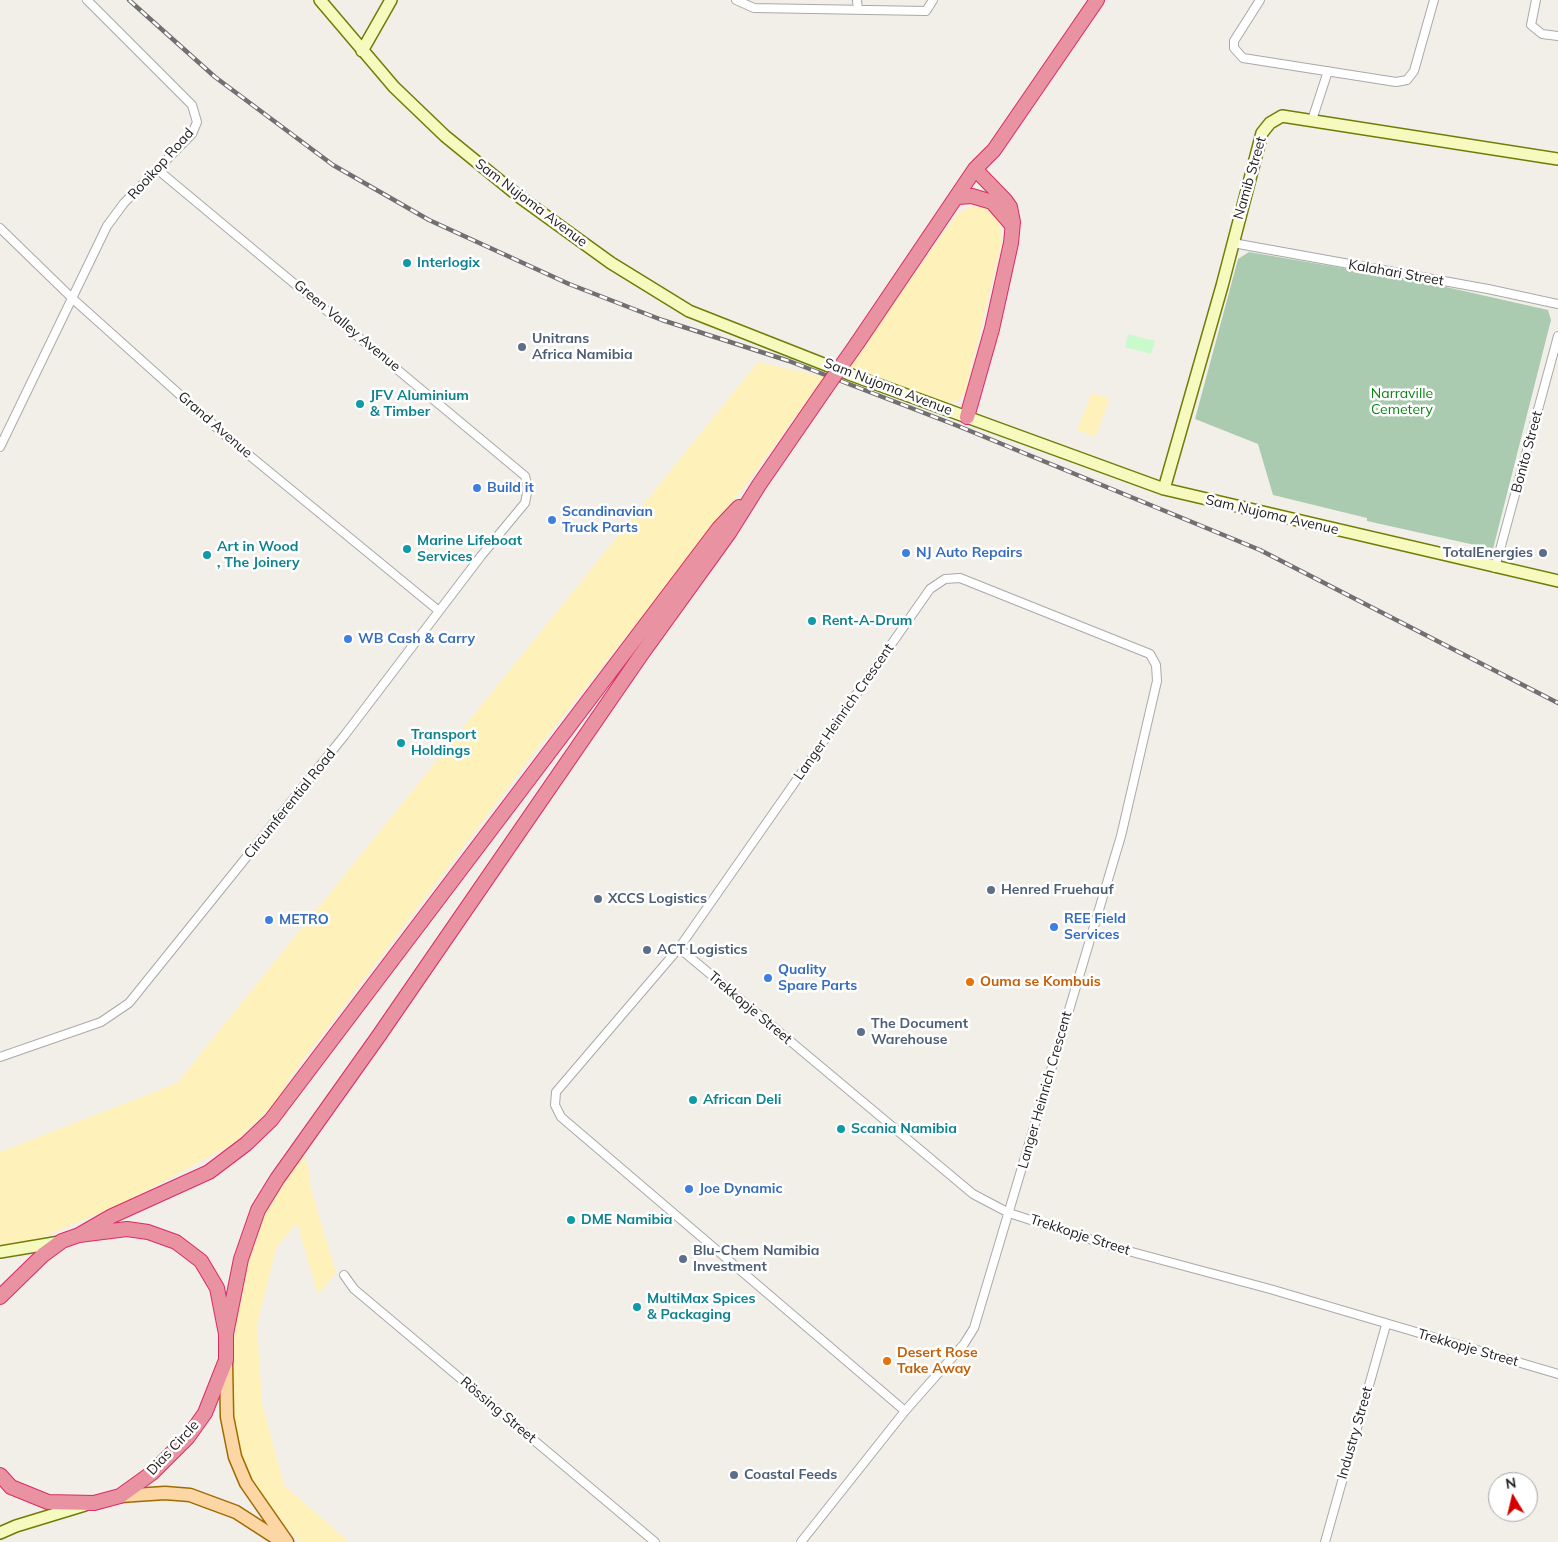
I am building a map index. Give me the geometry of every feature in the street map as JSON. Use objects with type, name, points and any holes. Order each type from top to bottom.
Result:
[{"type":"highway","points":[[226,1334],[241,1259],[258,1210],[302,1141],[378,1037],[641,654],[729,533],[759,485],[958,197],[988,148],[1090,0]]},
{"type":"highway","points":[[976,169],[994,150],[1097,0]]},
{"type":"highway","points":[[967,417],[992,329],[1013,215],[1010,207],[976,169]]},
{"type":"highway","points":[[958,197],[972,196],[992,202],[1000,209],[1012,227]]},
{"type":"highway","points":[[79,1234],[112,1216],[209,1172],[246,1144],[271,1120],[719,528],[759,485]]},
{"type":"highway","name":"Dias Circle","points":[[0,1297],[43,1256],[62,1241],[79,1234],[127,1229],[148,1232],[176,1242],[200,1261],[217,1288],[226,1334],[226,1360],[205,1413],[188,1436],[152,1473],[120,1496],[94,1502],[48,1502],[11,1487],[0,1475]]},
{"type":"main road","points":[[226,1360],[227,1417],[235,1457],[246,1483],[285,1542]]},
{"type":"main road","points":[[120,1496],[165,1493],[190,1495],[236,1512],[285,1542]]},
{"type":"street","name":"Rooikop Road","points":[[0,447],[107,226],[124,203],[192,134],[197,122],[192,105],[87,0]]},
{"type":"street","name":"Sam Nujoma Avenue","points":[[320,0],[394,87],[445,136],[521,198],[611,263],[689,311],[967,417],[1164,489],[1495,568],[1558,581]]},
{"type":"street","points":[[362,51],[391,0]]},
{"type":"street","points":[[736,0],[754,8],[926,11],[934,0]]},
{"type":"street","points":[[754,8],[758,0]]},
{"type":"street","points":[[857,0],[858,10]]},
{"type":"street","points":[[1260,0],[1234,41],[1234,48],[1243,58],[1396,82],[1407,80],[1414,71],[1434,0]]},
{"type":"street","points":[[1536,0],[1531,25],[1542,34],[1558,36]]},
{"type":"street","points":[[1312,120],[1328,71]]},
{"type":"street","name":"Namib Street","points":[[1164,489],[1262,134],[1270,122],[1282,116],[1558,159]]},
{"type":"street","name":"Green Valley Avenue","points":[[158,170],[525,476],[528,488]]},
{"type":"street","name":"Grand Avenue","points":[[0,228],[73,299],[227,437],[439,611]]},
{"type":"street","name":"Kalahari Street","points":[[1233,243],[1488,289],[1558,304]]},
{"type":"street","name":"Bonito Street","points":[[1495,568],[1558,336]]},
{"type":"street","name":"Circumferential Road","points":[[0,1057],[101,1022],[130,1003],[338,744],[525,502],[528,488]]},
{"type":"street","name":"Langer Heinrich Crescent","points":[[801,1542],[905,1411],[964,1344],[974,1328],[1121,836],[1158,681],[1156,665],[1150,654],[960,578],[945,579],[930,589],[679,948],[556,1092],[555,1104],[561,1117],[905,1411]]},
{"type":"street","name":"Trekkopje Street","points":[[679,948],[973,1194],[1009,1212],[1117,1248],[1270,1289],[1386,1325],[1558,1374]]},
{"type":"street","points":[[0,1252],[62,1241]]},
{"type":"street","name":"Rössing Street","points":[[344,1275],[354,1289],[656,1542]]},
{"type":"street","name":"Industry Street","points":[[1325,1542],[1386,1325]]},
{"type":"street","points":[[0,1533],[16,1526],[94,1502]]},
{"type":"sand","points":[[972,206],[989,208],[999,219],[1002,241],[965,394],[956,402],[936,403],[846,369],[956,215]]},
{"type":"sand","points":[[758,362],[824,377],[749,481],[537,749],[292,1075],[276,1102],[233,1144],[122,1204],[41,1238],[0,1246],[0,1152],[177,1083]]},
{"type":"sand","points":[[1092,393],[1110,399],[1095,437],[1077,430]]},
{"type":"sand","points":[[303,1151],[309,1171],[311,1189],[336,1273],[318,1294],[297,1223],[277,1246],[257,1325],[262,1403],[284,1485],[349,1542],[301,1542],[292,1534],[250,1486],[231,1422],[232,1344],[245,1257],[271,1194]]},
{"type":"green space","name":"Narraville Cemetery","points":[[1249,252],[1424,282],[1548,310],[1551,320],[1493,549],[1367,521],[1367,518],[1273,495],[1258,444],[1195,419],[1238,259]]},
{"type":"green space","points":[[1128,334],[1155,341],[1151,354],[1125,347]]},
{"type":"railway","points":[[129,0],[215,77],[333,165],[429,220],[569,284],[662,320],[789,361],[958,426],[1260,550],[1558,703]]},
{"type":"place","name":"Interlogix","points":[[407,263]]},
{"type":"place","name":"Unitrans Africa Namibia","points":[[522,347]]},
{"type":"place","name":"JFV Aluminium & Timber","points":[[360,404]]},
{"type":"place","name":"Build it","points":[[477,488]]},
{"type":"place","name":"Scandinavian Truck Parts","points":[[552,520]]},
{"type":"place","name":"Marine Lifeboat Services","points":[[407,549]]},
{"type":"place","name":"NJ Auto Repairs","points":[[906,553]]},
{"type":"place","name":"TotalEnergies","points":[[1543,553]]},
{"type":"place","name":"Art in Wood , The Joinery","points":[[207,555]]},
{"type":"place","name":"Rent-A-Drum","points":[[812,621]]},
{"type":"place","name":"WB Cash & Carry","points":[[348,639]]},
{"type":"place","name":"Transport Holdings","points":[[401,743]]},
{"type":"place","name":"Henred Fruehauf","points":[[991,890]]},
{"type":"place","name":"XCCS Logistics","points":[[598,899]]},
{"type":"place","name":"METRO","points":[[269,920]]},
{"type":"place","name":"REE Field Services","points":[[1054,927]]},
{"type":"place","name":"ACT Logistics","points":[[647,950]]},
{"type":"place","name":"Quality Spare Parts","points":[[768,978]]},
{"type":"place","name":"Ouma se Kombuis","points":[[970,982]]},
{"type":"place","name":"The Document Warehouse","points":[[861,1032]]},
{"type":"place","name":"African Deli","points":[[693,1100]]},
{"type":"place","name":"Scania Namibia","points":[[841,1129]]},
{"type":"place","name":"Joe Dynamic","points":[[689,1189]]},
{"type":"place","name":"DME Namibia","points":[[571,1220]]},
{"type":"place","name":"Blu-Chem Namibia Investment","points":[[683,1259]]},
{"type":"place","name":"MultiMax Spices & Packaging","points":[[637,1307]]},
{"type":"place","name":"Desert Rose Take Away","points":[[887,1361]]},
{"type":"place","name":"Coastal Feeds","points":[[734,1475]]}]
